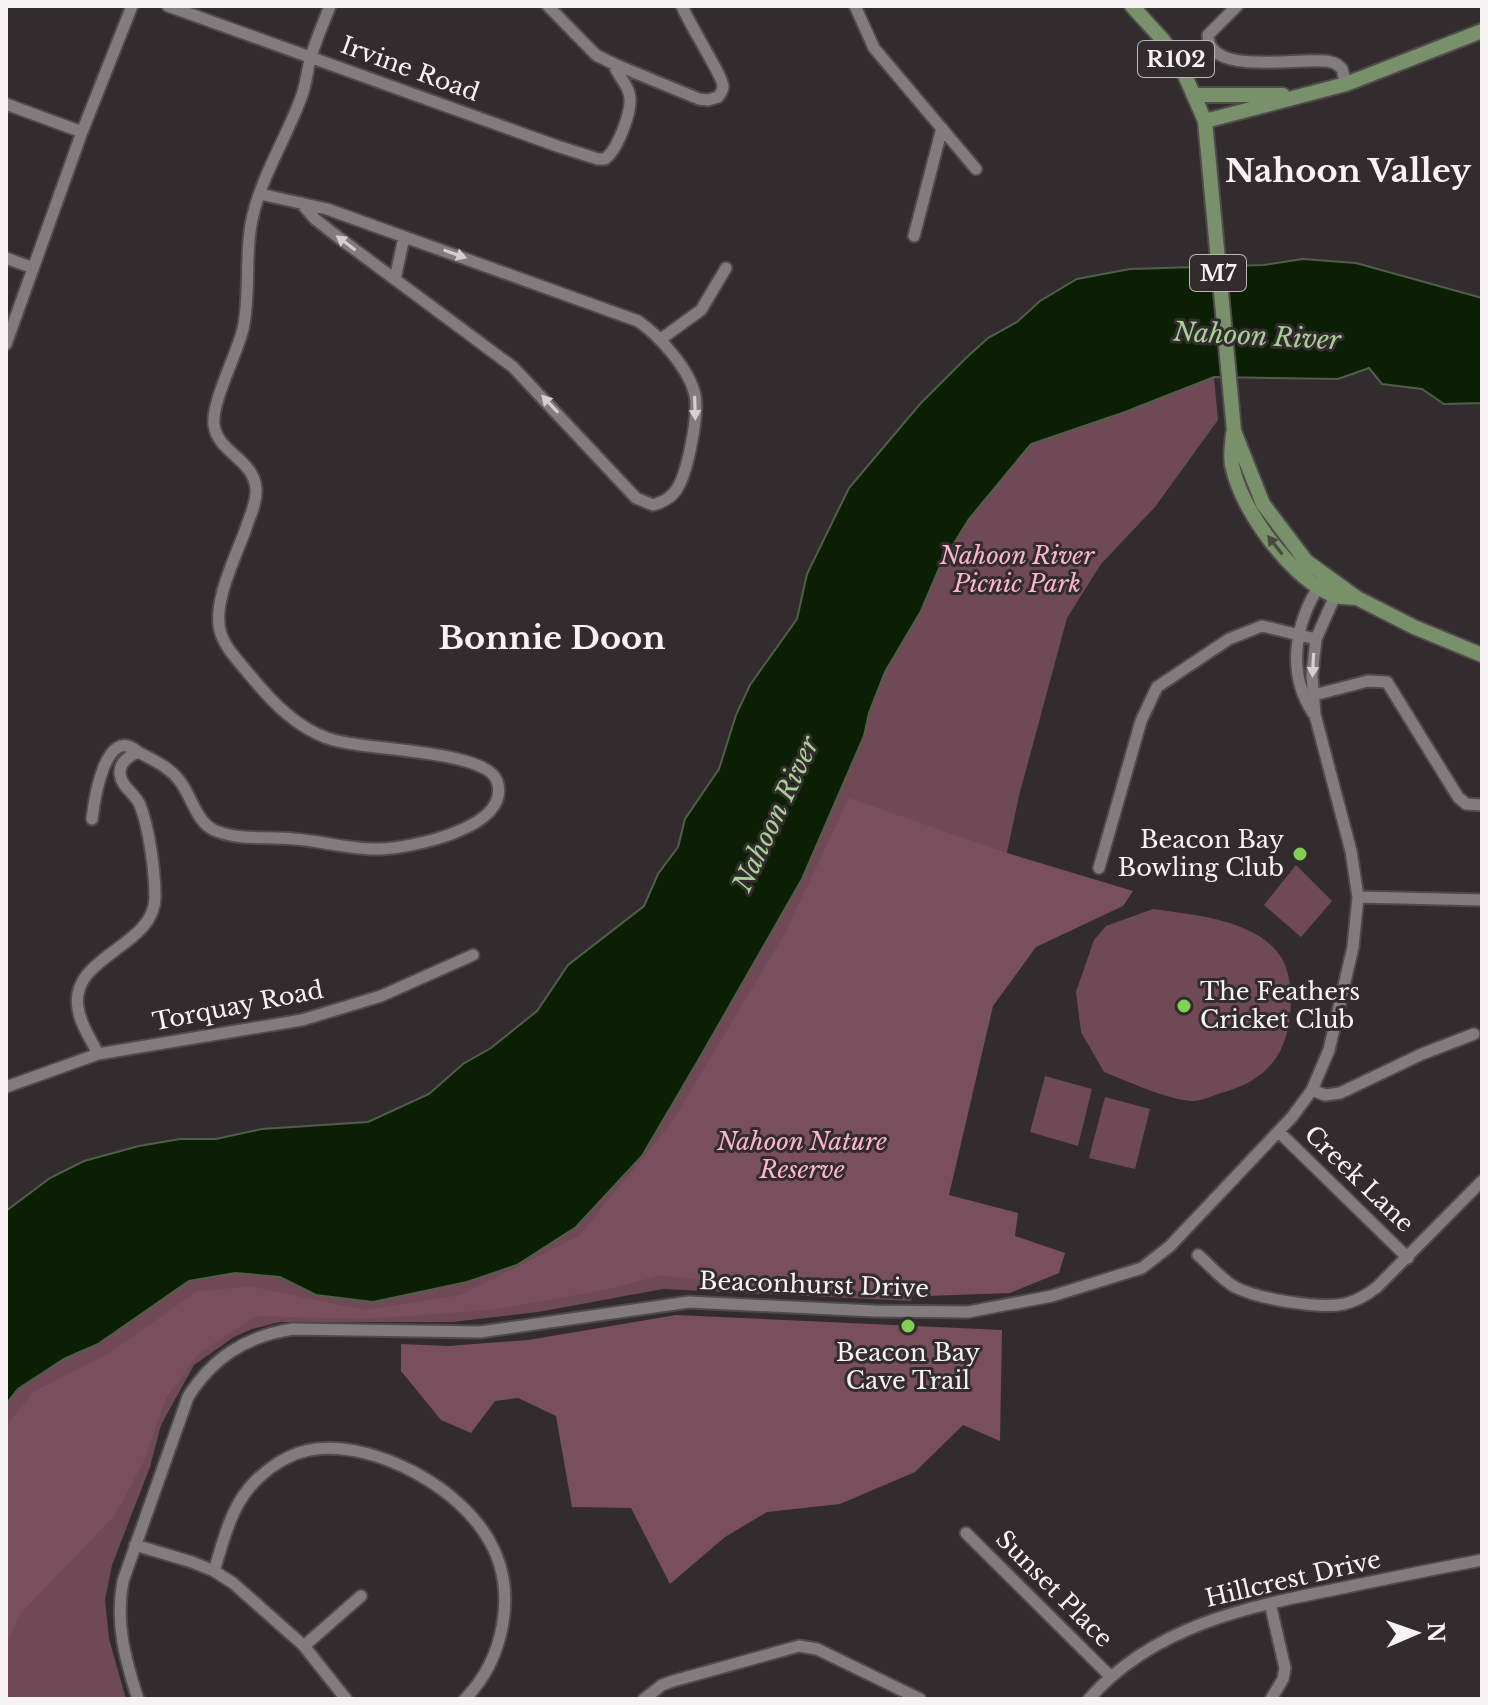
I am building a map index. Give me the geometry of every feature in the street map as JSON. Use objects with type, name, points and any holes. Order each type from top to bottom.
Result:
[{"type":"main road","name":"R102","points":[[1132,6],[1163,40],[1196,95],[1205,121],[1207,147]]},
{"type":"main road","name":"R102","points":[[1205,121],[1346,84],[1482,31]]},
{"type":"main road","name":"R102","points":[[1196,95],[1305,95]]},
{"type":"main road","name":"M7","points":[[1207,147],[1234,431],[1263,504],[1322,581],[1414,627],[1482,655]]},
{"type":"street","points":[[6,344],[82,132],[132,6]]},
{"type":"street","name":"Irvine Road","points":[[168,6],[598,159],[605,159],[611,154],[623,129],[630,96],[614,64]]},
{"type":"street","points":[[92,819],[97,786],[108,757],[125,746],[163,765],[177,778],[209,827],[242,837],[389,849],[428,841],[469,827],[490,812],[497,800],[497,781],[493,775],[471,762],[351,744],[332,740],[308,729],[272,701],[224,641],[219,626],[219,607],[252,513],[256,486],[248,466],[222,442],[215,430],[215,410],[237,351],[246,315],[251,220],[302,93],[311,57],[330,6]]},
{"type":"street","points":[[548,6],[596,55],[699,99],[718,97],[723,89],[721,79],[682,6]]},
{"type":"street","points":[[855,6],[874,48],[976,169]]},
{"type":"street","points":[[1237,6],[1208,35],[1208,41],[1217,52],[1251,62],[1331,61],[1342,69],[1346,84]]},
{"type":"street","points":[[6,104],[82,132]]},
{"type":"street","points":[[914,236],[942,128]]},
{"type":"street","points":[[260,194],[301,203],[327,209],[638,321],[661,339],[692,386],[696,413],[678,488],[671,497],[653,505],[636,498],[513,367],[315,219],[301,203]]},
{"type":"street","points":[[395,279],[404,237]]},
{"type":"street","points":[[6,258],[33,268]]},
{"type":"street","points":[[661,339],[701,310],[726,268]]},
{"type":"street","name":"Beaconhurst Drive","points":[[1315,715],[1305,701],[1299,684],[1298,634],[1306,610],[1322,581]]},
{"type":"street","name":"Beaconhurst Drive","points":[[138,1699],[119,1618],[123,1581],[135,1545],[188,1397],[218,1360],[260,1336],[293,1329],[480,1332],[689,1302],[968,1312],[1052,1296],[1142,1268],[1170,1246],[1279,1132],[1312,1090],[1329,1050],[1353,947],[1358,897],[1351,851],[1315,715],[1312,664],[1316,639],[1337,590]]},
{"type":"street","points":[[1099,868],[1141,721],[1157,687],[1229,639],[1262,626],[1316,639]]},
{"type":"street","points":[[1314,695],[1368,681],[1387,682],[1458,797],[1466,804],[1482,805]]},
{"type":"street","points":[[98,1054],[79,1015],[77,997],[80,985],[89,973],[145,923],[154,905],[142,815],[136,798],[123,784],[120,775],[124,761],[138,752]]},
{"type":"street","points":[[1358,897],[1482,900]]},
{"type":"street","name":"Torquay Road","points":[[6,1087],[98,1054],[302,1020],[381,996],[473,955]]},
{"type":"street","points":[[1312,1090],[1325,1095],[1340,1093],[1422,1054],[1474,1034]]},
{"type":"street","name":"Creek Lane","points":[[1279,1132],[1408,1258]]},
{"type":"street","points":[[1198,1255],[1231,1285],[1242,1290],[1280,1299],[1331,1305],[1349,1303],[1366,1295],[1408,1258],[1482,1181]]},
{"type":"street","points":[[214,1571],[227,1527],[242,1496],[280,1461],[314,1449],[356,1450],[417,1474],[448,1495],[476,1522],[491,1543],[500,1570],[505,1601],[498,1645],[481,1680],[465,1699]]},
{"type":"street","name":"Sunset Place","points":[[966,1533],[1111,1677]]},
{"type":"street","points":[[135,1545],[214,1571],[246,1594],[304,1646],[346,1699]]},
{"type":"street","name":"Hillcrest Drive","points":[[1089,1699],[1111,1677],[1144,1653],[1202,1622],[1270,1603],[1482,1560]]},
{"type":"street","points":[[304,1646],[361,1596]]},
{"type":"street","points":[[1270,1603],[1285,1668],[1283,1679],[1271,1699]]},
{"type":"street","points":[[644,1699],[662,1685],[673,1681],[777,1651],[808,1646],[920,1699]]},
{"type":"green space","name":"Nahoon Nature Reserve","points":[[1214,377],[1218,420],[1155,507],[1101,564],[1067,618],[1019,796],[911,1301],[663,1289],[538,1312],[452,1322],[280,1322],[252,1329],[234,1337],[194,1365],[161,1425],[150,1467],[112,1565],[105,1600],[109,1639],[126,1699],[6,1699],[6,1404],[18,1389],[64,1359],[98,1344],[189,1281],[235,1273],[280,1277],[316,1295],[467,1282],[517,1265],[576,1227],[642,1155],[802,879],[864,736],[869,713],[885,672],[921,611],[941,564],[969,519],[1031,444]]},
{"type":"green space","name":"Nahoon Nature Reserve","points":[[849,798],[1007,853],[1133,891],[1123,906],[1036,947],[993,1006],[949,1195],[1018,1213],[1015,1236],[1065,1253],[1059,1273],[1010,1293],[926,1296],[733,1284],[661,1275],[609,1289],[492,1310],[362,1319],[256,1316],[199,1353],[166,1398],[143,1463],[115,1515],[20,1614],[6,1644],[6,1426],[33,1392],[108,1354],[196,1292],[249,1286],[365,1310],[461,1295],[579,1236],[672,1122],[785,933]]},
{"type":"green space","points":[[1296,865],[1332,901],[1301,937],[1264,905]]},
{"type":"green space","name":"The Feathers Cricket Club","points":[[1153,909],[1233,924],[1262,938],[1282,959],[1291,992],[1287,1033],[1275,1060],[1253,1080],[1192,1101],[1160,1094],[1104,1072],[1081,1032],[1076,992],[1094,940],[1106,926]]},
{"type":"green space","points":[[1045,1076],[1092,1089],[1078,1146],[1030,1132]]},
{"type":"green space","points":[[1105,1097],[1150,1109],[1135,1169],[1089,1158]]},
{"type":"green space","points":[[676,1315],[1002,1330],[1000,1441],[963,1425],[915,1472],[840,1504],[767,1512],[725,1537],[670,1584],[631,1508],[572,1507],[556,1416],[518,1398],[495,1401],[471,1433],[441,1420],[401,1371],[401,1344],[448,1346],[528,1340]]},
{"type":"water","name":"Nahoon River","points":[[1303,259],[1356,263],[1482,298],[1482,403],[1444,404],[1422,389],[1382,384],[1369,368],[1338,379],[1214,377],[1031,444],[969,519],[941,564],[921,611],[885,672],[869,713],[864,736],[802,879],[699,1059],[642,1156],[576,1227],[517,1265],[467,1282],[373,1302],[316,1295],[280,1277],[235,1273],[189,1281],[98,1344],[64,1359],[18,1389],[6,1404],[6,1211],[50,1178],[84,1161],[180,1139],[216,1139],[262,1129],[368,1122],[429,1094],[463,1064],[491,1048],[537,1011],[568,965],[644,906],[658,874],[678,847],[685,819],[719,769],[736,715],[750,685],[797,619],[807,574],[849,488],[920,404],[988,338],[1017,322],[1040,301],[1077,279],[1130,269],[1264,265]]},
{"type":"place","name":"Beacon Bay Bowling Club","points":[[1300,854]]},
{"type":"place","name":"The Feathers Cricket Club","points":[[1184,1006]]},
{"type":"place","name":"Beacon Bay Cave Trail","points":[[908,1326]]},
{"type":"district","name":"Nahoon Valley","points":[[1348,171]]},
{"type":"district","name":"Bonnie Doon","points":[[552,638]]},
{"type":"park label","name":"Nahoon River Picnic Park","points":[[1017,570]]}]
